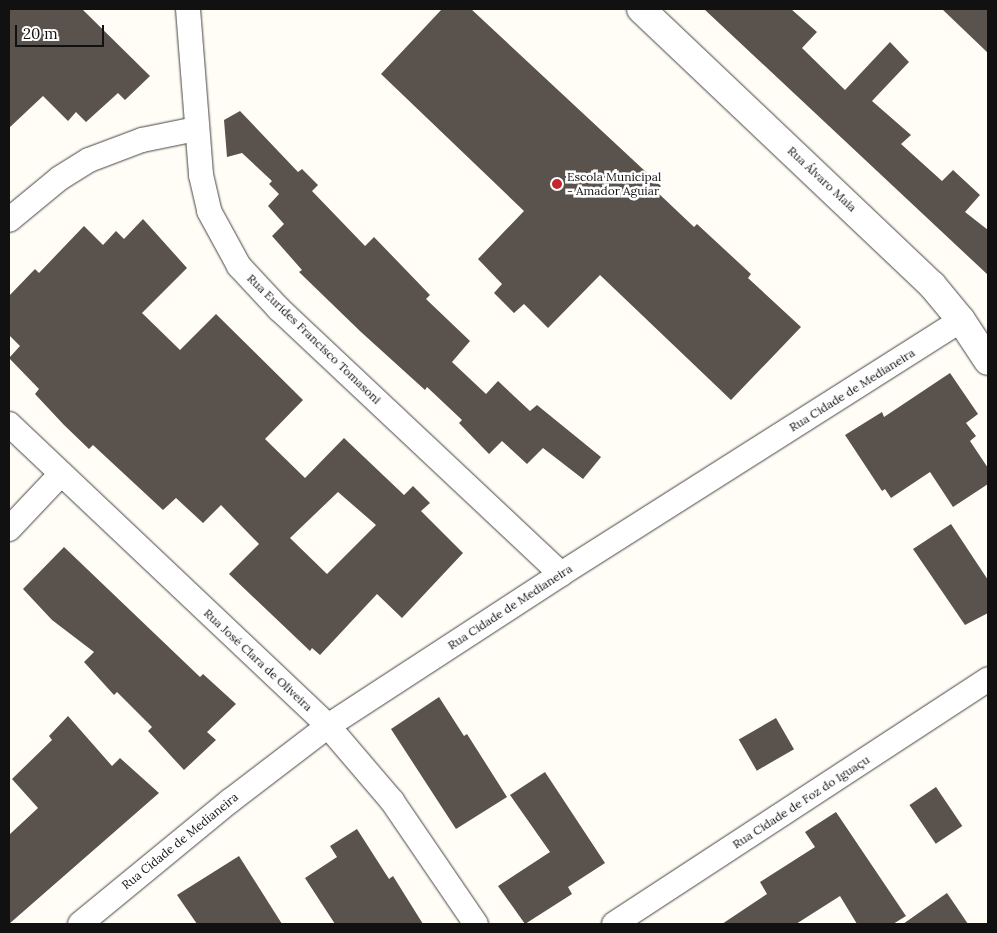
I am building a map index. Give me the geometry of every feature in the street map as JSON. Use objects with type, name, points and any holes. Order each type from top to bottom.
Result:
[{"type":"street","name":"Rua Eurides Francisco Tomasoni","points":[[188,9],[196,129],[209,211],[239,266],[280,309],[561,574]]},
{"type":"street","name":"Rua Álvaro Maia","points":[[641,9],[903,256],[961,320],[988,362]]},
{"type":"street","points":[[9,220],[60,178],[89,160],[142,140],[196,129]]},
{"type":"street","name":"Rua Cidade de Medianeira","points":[[80,924],[230,801],[328,726],[561,574],[961,320]]},
{"type":"street","name":"Rua José Clara de Oliveira","points":[[9,424],[328,726],[392,801],[476,924]]},
{"type":"street","points":[[9,528],[61,474]]},
{"type":"street","name":"Rua Cidade de Foz do Iguaçu","points":[[614,924],[988,679]]},
{"type":"building","points":[[9,9],[82,9],[150,76],[125,100],[118,93],[86,122],[76,112],[68,121],[43,96],[9,128]]},
{"type":"building","points":[[442,9],[471,9],[661,186],[656,191],[694,227],[697,224],[751,274],[748,278],[801,327],[731,400],[600,275],[548,328],[524,304],[514,313],[494,293],[502,284],[478,259],[524,211],[381,74]]},
{"type":"building","points":[[704,9],[791,9],[817,32],[802,48],[845,90],[890,42],[909,62],[872,101],[911,135],[901,144],[942,181],[953,170],[980,195],[965,212],[988,230],[988,275]]},
{"type":"building","points":[[942,9],[988,9],[988,53]]},
{"type":"building","points":[[240,111],[298,172],[302,169],[318,185],[312,191],[365,246],[374,237],[430,295],[426,299],[470,341],[452,362],[486,394],[498,381],[530,411],[537,405],[601,457],[583,479],[543,448],[527,464],[502,441],[489,454],[459,423],[462,420],[427,387],[425,390],[361,332],[299,272],[302,270],[272,236],[284,224],[268,206],[279,194],[269,184],[272,181],[242,153],[227,157],[224,120]]},
{"type":"building","points":[[143,219],[187,268],[142,313],[180,350],[216,314],[303,400],[265,439],[305,478],[344,438],[404,495],[413,486],[430,503],[421,511],[463,553],[402,618],[377,594],[320,655],[312,648],[310,651],[229,574],[259,544],[221,505],[203,523],[176,498],[163,510],[93,445],[89,449],[35,394],[39,389],[9,358],[20,346],[9,335],[9,296],[35,269],[39,273],[84,226],[103,245],[116,231],[124,239]],"holes":[[[338,492],[376,525],[327,574],[290,538]]]},
{"type":"building","points":[[950,373],[978,414],[966,423],[976,436],[970,441],[988,468],[988,484],[953,507],[930,472],[891,498],[885,489],[882,491],[845,435],[882,412],[884,417]]},
{"type":"building","points":[[951,524],[988,580],[988,613],[965,625],[913,549]]},
{"type":"building","points":[[64,547],[200,677],[203,674],[236,704],[207,732],[216,740],[184,770],[148,731],[152,727],[117,692],[114,695],[84,662],[94,652],[52,620],[23,589]]},
{"type":"building","points":[[439,697],[464,736],[467,734],[507,797],[456,829],[391,729]]},
{"type":"building","points":[[68,716],[112,766],[120,758],[159,793],[9,924],[9,835],[38,808],[12,779],[52,740],[49,736]]},
{"type":"building","points":[[776,718],[794,749],[757,771],[739,740]]},
{"type":"building","points":[[545,772],[605,863],[568,887],[572,894],[525,924],[498,886],[550,852],[510,795]]},
{"type":"building","points":[[936,787],[962,826],[936,844],[909,805]]},
{"type":"building","points":[[836,812],[906,916],[893,924],[857,924],[840,896],[796,924],[722,924],[767,894],[760,882],[815,847],[805,832]]},
{"type":"building","points":[[357,829],[389,879],[393,876],[423,924],[335,924],[305,878],[337,857],[330,846]]},
{"type":"building","points":[[239,856],[282,924],[197,924],[177,895]]},
{"type":"building","points":[[947,893],[968,924],[903,924]]},
{"type":"place","name":"Escola Municipal - Amador Aguiar","points":[[557,184]]}]
